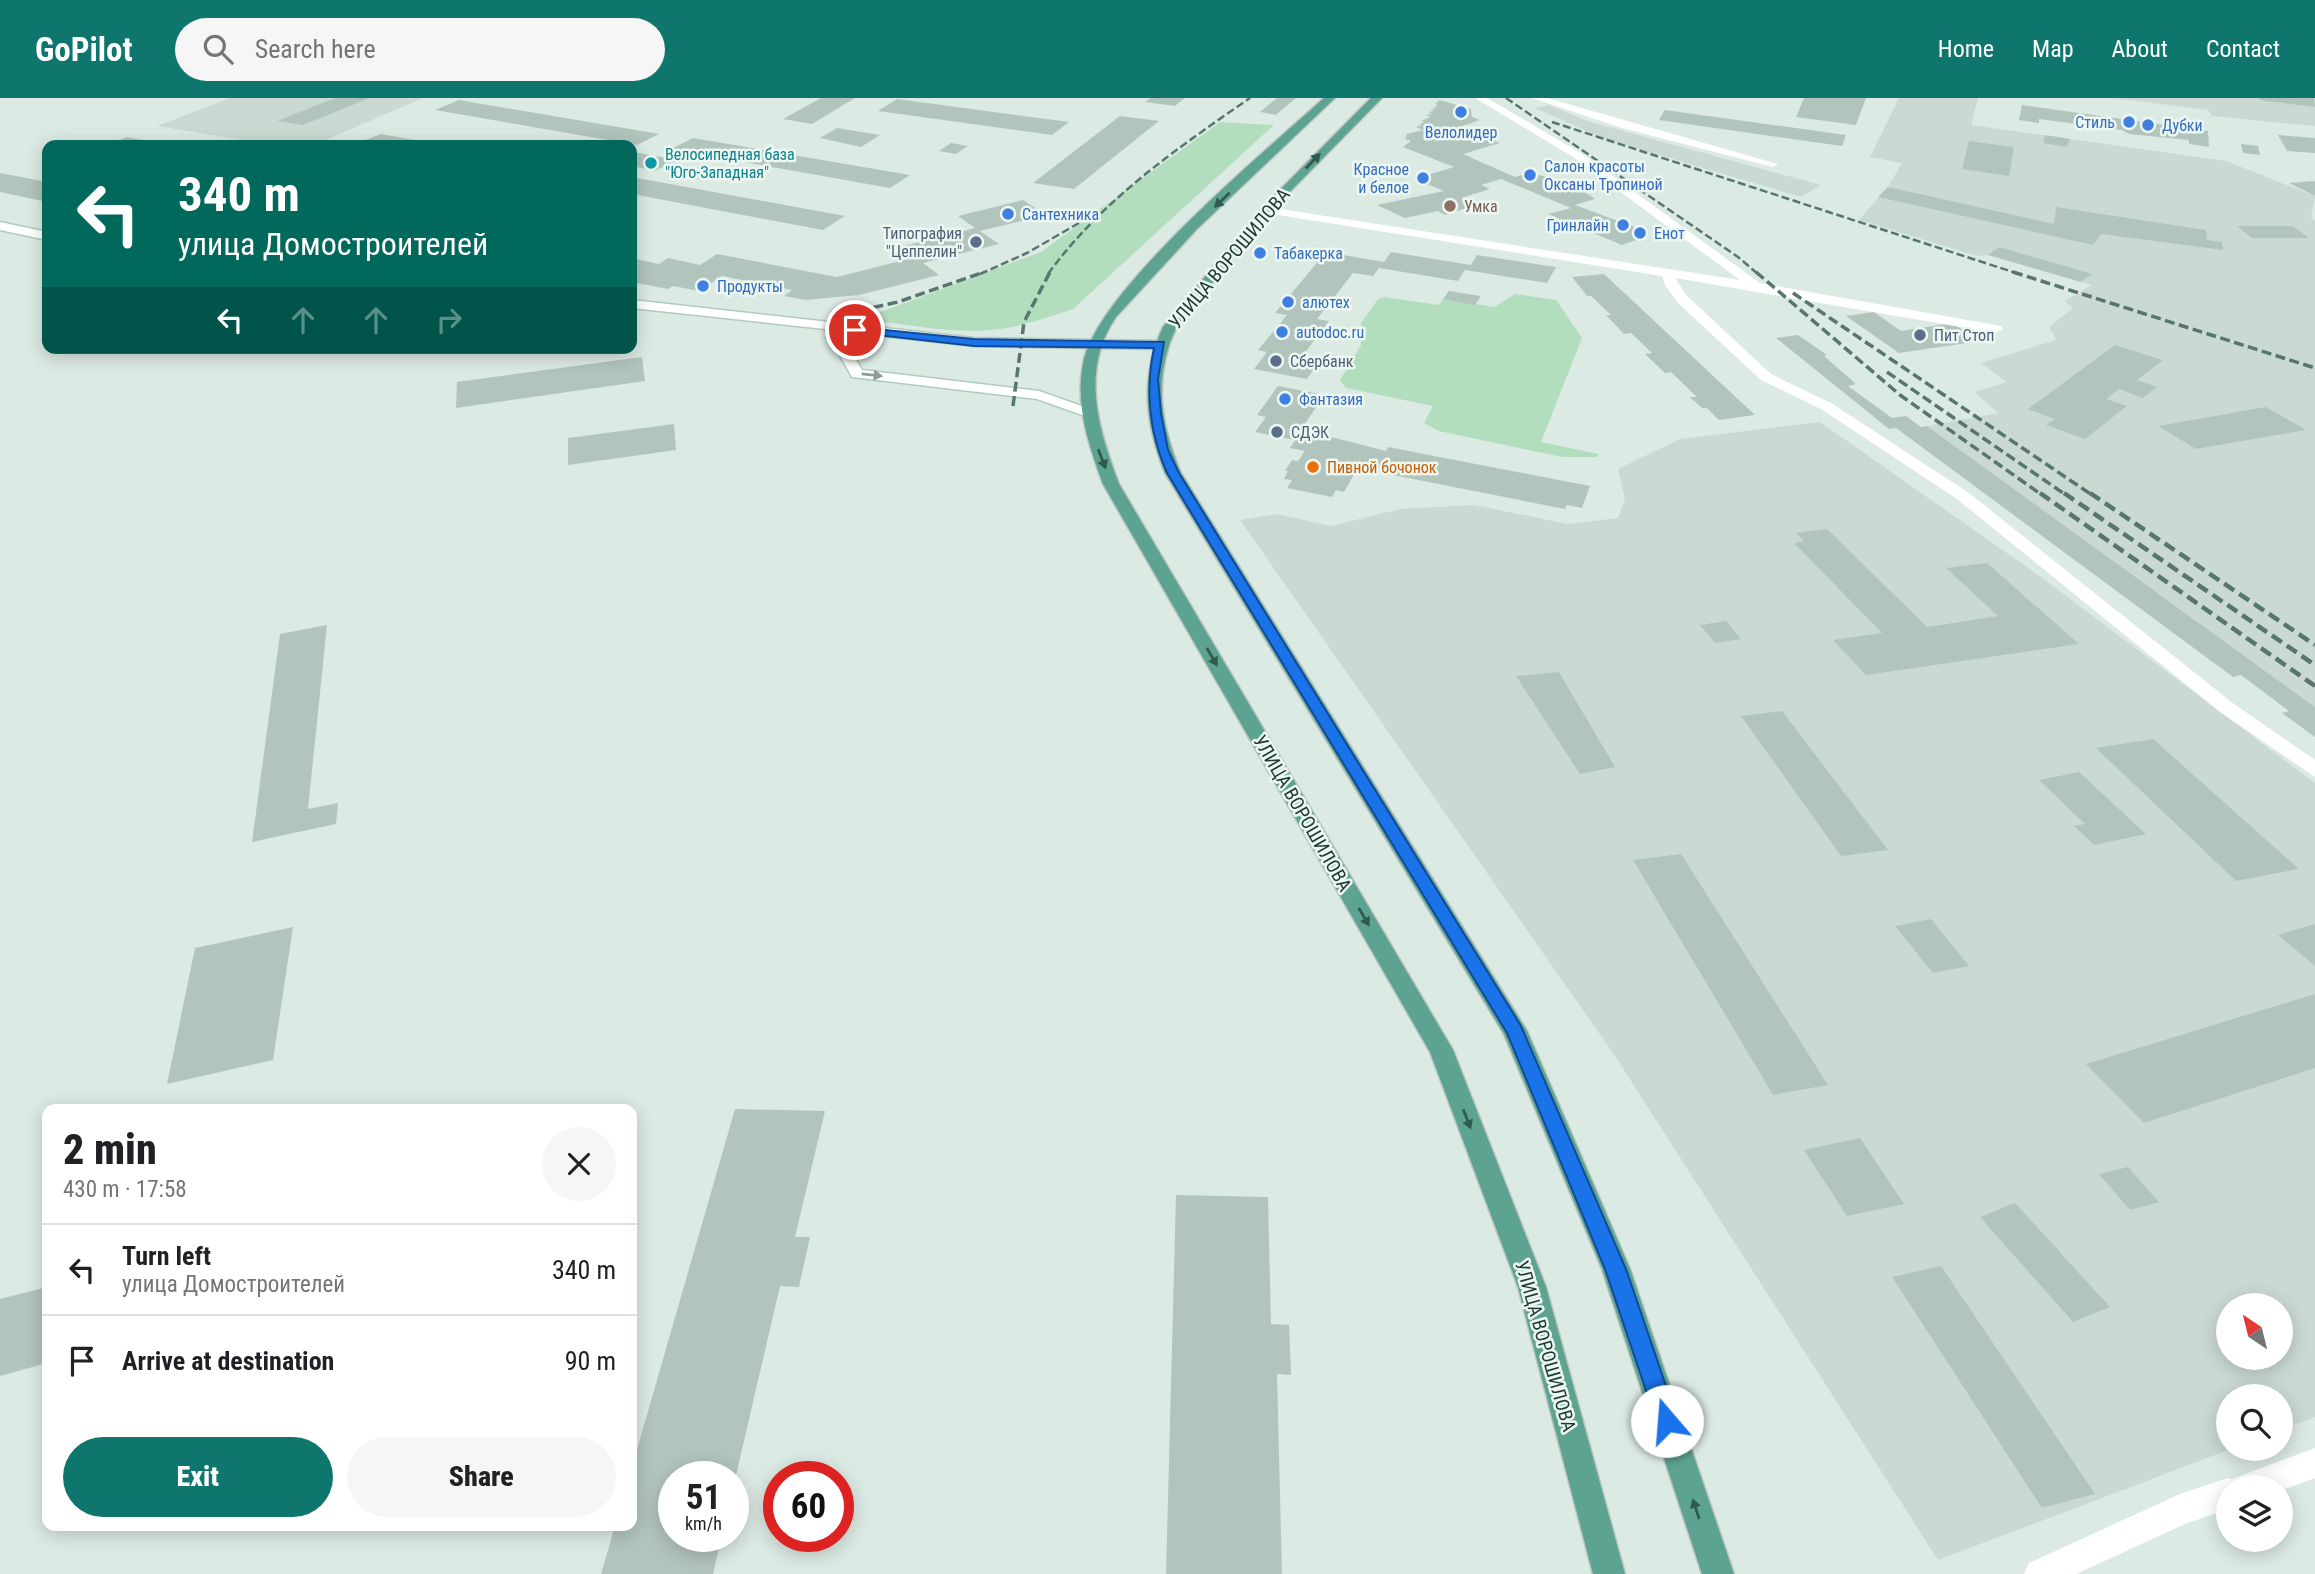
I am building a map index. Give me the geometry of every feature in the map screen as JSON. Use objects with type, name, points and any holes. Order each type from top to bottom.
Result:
[{"type":"main road","name":"УЛИЦА ВОРОШИЛОВА","points":[[1330,98],[1170,250],[1107,321],[1095,344],[1087,380],[1088,413],[1111,484],[1441,1050],[1532,1287],[1609,1574]]},
{"type":"main road","name":"УЛИЦА ВОРОШИЛОВА","points":[[1377,98],[1266,210],[1184,309],[1160,345],[1153,379],[1162,450],[1173,473],[1515,1031],[1616,1269],[1718,1574]]},
{"type":"street","points":[[1481,98],[1577,155],[1756,286]]},
{"type":"street","points":[[1537,98],[1626,126],[1773,164]]},
{"type":"street","points":[[1266,210],[1756,286],[1996,329]]},
{"type":"street","points":[[0,226],[42,235]]},
{"type":"street","points":[[1668,273],[1671,285],[1682,299],[1766,377],[1826,406],[1963,496],[2227,708],[2315,769]]},
{"type":"street","points":[[637,305],[974,342],[1160,345]]},
{"type":"street","points":[[831,328],[857,374],[1039,395],[1088,413]]},
{"type":"street","points":[[2281,1475],[2315,1463]]},
{"type":"street","points":[[2040,1574],[2180,1510],[2216,1497]]},
{"type":"shaded area","points":[[230,98],[423,98],[326,140],[242,140],[157,126]]},
{"type":"shaded area","points":[[1899,98],[1978,98],[1971,125],[2226,161],[2315,196],[2311,217],[2315,221],[2315,707],[1927,426],[1998,413],[1974,392],[2007,382],[1981,363],[2056,340],[2049,327],[2073,308],[2065,301],[2092,285],[1988,255],[1977,256],[1859,220],[1888,187],[1902,163],[1870,157]]},
{"type":"shaded area","points":[[2113,98],[2315,98],[2315,126],[2212,116],[2208,110]]},
{"type":"shaded area","points":[[1549,105],[1587,121],[1821,185],[1801,197],[1602,138],[1535,108]]},
{"type":"shaded area","points":[[1820,422],[2041,577],[2315,783],[2315,1417],[2293,1425],[2293,1384],[2216,1384],[2216,1455],[1938,1560],[1615,1056],[1240,520],[1277,514],[1331,526],[1400,509],[1474,505],[1568,524],[1618,518],[1625,499],[1618,469],[1680,439]]},
{"type":"green space","points":[[1220,122],[1274,125],[1073,309],[1018,326],[965,331],[862,319],[1041,252]]},
{"type":"green space","points":[[1515,294],[1556,300],[1582,338],[1541,442],[1599,454],[1596,457],[1562,457],[1439,431],[1424,423],[1433,406],[1346,388],[1340,380],[1361,345],[1361,323],[1378,299],[1384,297],[1439,305],[1443,299],[1494,307]]},
{"type":"building","points":[[335,98],[370,98],[303,125],[277,121]]},
{"type":"building","points":[[821,98],[855,98],[812,124],[783,119]]},
{"type":"building","points":[[1151,98],[1185,98],[1175,106],[1145,102]]},
{"type":"building","points":[[1277,98],[1296,98],[1276,115],[1260,112]]},
{"type":"building","points":[[1804,98],[1866,98],[1856,125],[1796,117]]},
{"type":"building","points":[[2314,98],[2315,107],[2259,100]]},
{"type":"building","points":[[897,99],[1069,122],[1052,135],[878,111]]},
{"type":"building","points":[[459,100],[659,134],[637,145],[637,140],[608,140],[435,110]]},
{"type":"building","points":[[1440,100],[1471,109],[1472,117],[1480,120],[1459,127],[1500,143],[1463,154],[1515,177],[1528,173],[1548,177],[1585,192],[1595,199],[1575,205],[1637,228],[1634,228],[1648,236],[1622,245],[1548,214],[1571,208],[1501,179],[1481,185],[1490,189],[1461,198],[1476,205],[1445,215],[1438,211],[1405,218],[1377,205],[1444,191],[1415,179],[1454,167],[1403,147],[1411,141],[1405,139],[1407,134],[1423,130],[1416,127],[1430,117],[1426,115],[1432,114],[1428,112],[1437,108],[1433,107],[1438,105],[1435,104]]},
{"type":"building","points":[[2022,105],[2208,131],[2209,147],[2189,144],[2189,140],[2129,134],[2122,130],[2039,119],[2039,123],[2019,120]]},
{"type":"building","points":[[1665,110],[1846,135],[1842,146],[1659,120]]},
{"type":"building","points":[[1120,116],[1159,121],[1074,189],[1033,183]]},
{"type":"building","points":[[837,128],[880,135],[861,147],[820,138]]},
{"type":"building","points":[[381,134],[415,140],[366,140]]},
{"type":"building","points":[[2045,135],[2070,139],[2067,147],[2043,143]]},
{"type":"building","points":[[2278,135],[2315,138],[2315,153],[2287,151]]},
{"type":"building","points":[[127,137],[142,140],[120,140]]},
{"type":"building","points":[[693,138],[910,175],[890,188],[671,149]]},
{"type":"building","points":[[1969,141],[2014,147],[2009,176],[1962,169]]},
{"type":"building","points":[[951,143],[968,146],[956,154],[939,151]]},
{"type":"building","points":[[2241,144],[2258,146],[2260,155],[2243,153]]},
{"type":"building","name":"Велосипедная база \"Юго-Западная\"","points":[[637,153],[677,160],[655,171],[637,167]]},
{"type":"building","points":[[0,173],[42,181],[42,201],[0,192]]},
{"type":"building","points":[[637,178],[845,216],[823,230],[637,195]]},
{"type":"building","points":[[2314,181],[2315,196],[2289,183]]},
{"type":"building","points":[[1888,187],[2054,224],[2056,207],[2206,230],[2207,240],[2222,242],[2223,250],[2101,234],[2093,245],[1878,197]]},
{"type":"building","points":[[1023,200],[1046,215],[980,231],[999,244],[923,263],[939,275],[859,295],[806,300],[784,296],[792,290],[722,276],[699,291],[637,283],[637,259],[659,264],[668,258],[700,265],[717,254],[837,277],[916,257],[900,247],[975,228],[958,216]]},
{"type":"building","points":[[2237,226],[2293,226],[2309,238],[2252,238]]},
{"type":"building","points":[[1999,247],[2092,274],[2081,282],[1988,255]]},
{"type":"building","points":[[1326,252],[1384,262],[1391,252],[1471,265],[1477,255],[1556,267],[1547,283],[1465,270],[1458,281],[1379,268],[1373,276],[1353,273],[1317,319],[1329,321],[1301,358],[1319,362],[1307,379],[1254,369],[1267,352],[1258,350],[1287,315],[1275,313]]},
{"type":"building","points":[[1604,274],[1755,415],[1719,420],[1707,408],[1702,408],[1690,397],[1697,397],[1671,372],[1665,373],[1645,354],[1652,353],[1631,333],[1624,334],[1606,315],[1611,315],[1591,296],[1587,296],[1572,277]]},
{"type":"building","points":[[1449,291],[1481,296],[1475,305],[1443,299]]},
{"type":"building","points":[[1874,312],[1901,331],[1952,323],[1980,341],[1899,353],[1846,316]]},
{"type":"building","points":[[1798,335],[1827,355],[1824,356],[1856,384],[1848,386],[1892,418],[1906,416],[1921,427],[1927,426],[2315,707],[2315,737],[2282,713],[2289,711],[2241,675],[2233,677],[1896,428],[1889,429],[1776,338]]},
{"type":"building","points":[[2115,345],[2163,360],[2137,380],[2157,387],[2143,398],[2119,389],[2106,399],[2127,406],[2085,439],[2046,425],[2055,419],[2028,409]]},
{"type":"building","points":[[642,357],[645,381],[456,408],[457,382]]},
{"type":"building","points":[[1278,386],[1324,395],[1305,424],[1328,428],[1323,435],[1386,451],[1388,447],[1590,486],[1582,508],[1567,505],[1565,509],[1383,473],[1385,469],[1360,464],[1344,492],[1336,490],[1332,497],[1287,488],[1292,480],[1284,479],[1288,471],[1285,471],[1292,460],[1298,461],[1305,451],[1290,448],[1295,440],[1255,432],[1266,417],[1257,415]]},
{"type":"building","points":[[2266,407],[2306,430],[2196,449],[2158,426]]},
{"type":"building","points":[[674,424],[676,450],[568,465],[568,438]]},
{"type":"building","points":[[1827,529],[1927,627],[1998,616],[1946,568],[1987,563],[2079,644],[1866,675],[1833,640],[1882,633],[1794,543],[1804,541],[1796,533]]},
{"type":"building","points":[[1726,621],[1741,639],[1715,643],[1700,625]]},
{"type":"building","points":[[327,625],[308,809],[338,803],[336,824],[252,842],[280,634]]},
{"type":"building","points":[[1559,672],[1615,767],[1580,774],[1516,676]]},
{"type":"building","points":[[1782,711],[1888,850],[1841,856],[1741,716]]},
{"type":"building","points":[[2153,739],[2299,869],[2236,881],[2096,748]]},
{"type":"building","points":[[2079,772],[2146,834],[2094,845],[2074,826],[2085,824],[2039,780]]},
{"type":"building","points":[[1681,854],[1828,1085],[1773,1095],[1633,860]]},
{"type":"building","points":[[1931,919],[1969,966],[1933,973],[1895,926]]},
{"type":"building","points":[[2315,924],[2315,966],[2278,935]]},
{"type":"building","points":[[293,927],[273,1060],[167,1084],[195,948]]},
{"type":"building","points":[[2315,994],[2315,1068],[2144,1123],[2086,1064]]},
{"type":"building","points":[[735,1109],[825,1111],[795,1237],[810,1237],[799,1287],[780,1286],[739,1461],[658,1461],[658,1552],[718,1552],[713,1574],[601,1574],[614,1531],[637,1531],[637,1450]]},
{"type":"building","points":[[1860,1138],[1904,1204],[1847,1216],[1804,1150]]},
{"type":"building","points":[[2128,1167],[2159,1202],[2130,1210],[2099,1174]]},
{"type":"building","points":[[1176,1195],[1268,1197],[1271,1324],[1289,1325],[1291,1375],[1277,1374],[1282,1574],[1166,1574]]},
{"type":"building","points":[[2015,1203],[2110,1307],[2073,1322],[1980,1217]]},
{"type":"building","points":[[1941,1266],[2095,1494],[2042,1508],[1892,1277]]},
{"type":"building","points":[[42,1288],[42,1364],[0,1376],[0,1299]]},
{"type":"railway","points":[[1048,274],[1069,247],[1116,199],[1168,157],[1250,98]]},
{"type":"railway","points":[[1506,98],[1738,257],[1758,274]]},
{"type":"railway","points":[[1552,122],[2019,274]]},
{"type":"railway","points":[[980,274],[1027,253],[1086,219]]},
{"type":"railway","points":[[831,317],[898,302],[984,272]]},
{"type":"railway","points":[[1013,406],[1024,322],[1050,272]]},
{"type":"railway","points":[[1756,272],[1900,395],[2042,495]]},
{"type":"railway","points":[[2013,272],[2315,368]]},
{"type":"railway","points":[[1793,293],[2092,495]]},
{"type":"railway","points":[[1887,372],[2066,495]]},
{"type":"railway","points":[[2040,493],[2315,686]]},
{"type":"railway","points":[[2064,493],[2315,665]]},
{"type":"railway","points":[[2090,493],[2315,645]]},
{"type":"place","name":"Велолидер","points":[[1461,112]]},
{"type":"place","name":"Стиль","points":[[2129,122]]},
{"type":"place","name":"Дубки","points":[[2148,125]]},
{"type":"place","name":"Велосипедная база \"Юго-Западная\"","points":[[651,163]]},
{"type":"place","name":"Салон красоты Оксаны Тропиной","points":[[1530,175]]},
{"type":"place","name":"Красное и белое","points":[[1423,178]]},
{"type":"place","name":"Умка","points":[[1450,206]]},
{"type":"place","name":"Сантехника","points":[[1008,214]]},
{"type":"place","name":"Гринлайн","points":[[1623,225]]},
{"type":"place","name":"Енот","points":[[1640,233]]},
{"type":"place","name":"Типография \"Цеппелин\"","points":[[976,242]]},
{"type":"place","name":"Табакерка","points":[[1260,253]]},
{"type":"place","name":"Продукты","points":[[703,286]]},
{"type":"place","name":"алютех","points":[[1288,302]]},
{"type":"place","name":"autodoc.ru","points":[[1282,332]]},
{"type":"place","name":"Пит Стоп","points":[[1920,335]]},
{"type":"place","name":"Сбербанк","points":[[1276,361]]},
{"type":"place","name":"Фантазия","points":[[1285,399]]},
{"type":"place","name":"СДЭК","points":[[1277,432]]},
{"type":"place","name":"Пивной бочонок","points":[[1313,467]]},
{"type":"route","points":[[855,330],[974,342],[1160,345],[1153,379],[1162,450],[1173,473],[1515,1031],[1616,1269],[1667,1421]]}]
